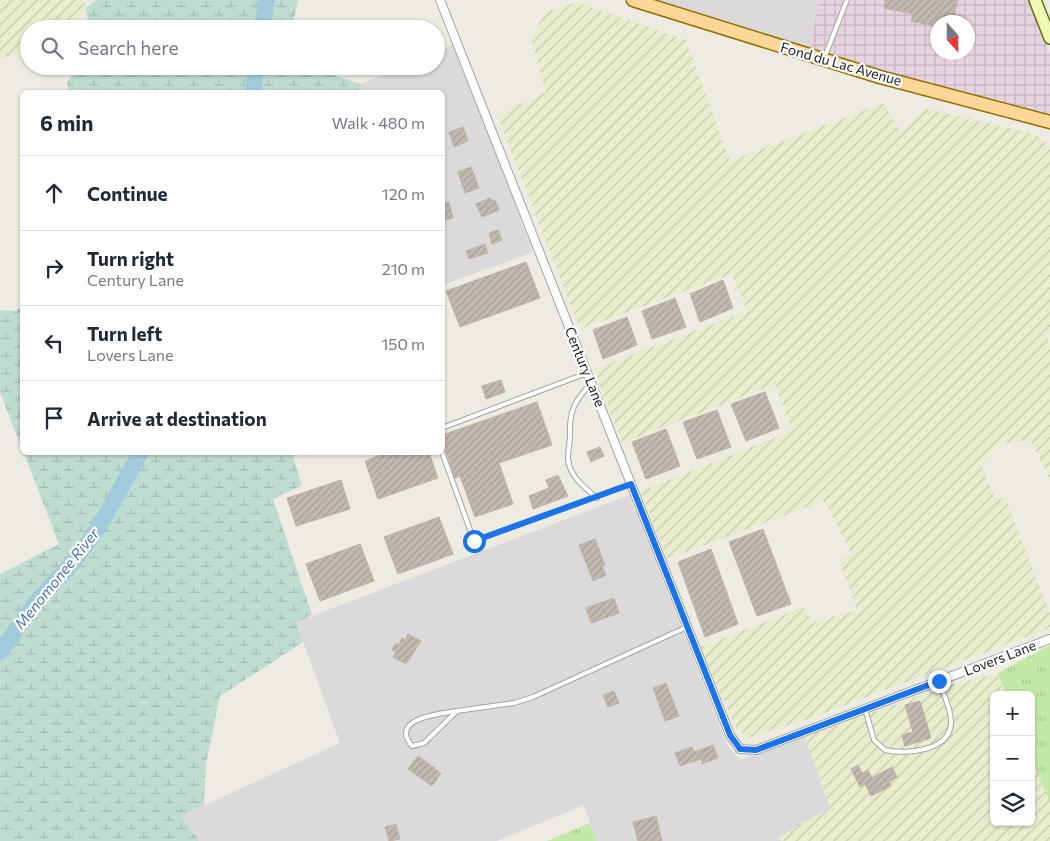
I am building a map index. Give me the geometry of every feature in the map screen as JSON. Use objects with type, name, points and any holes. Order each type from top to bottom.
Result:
[{"type":"main road","name":"Fond du Lac Avenue","points":[[633,0],[823,60],[1050,122]]},
{"type":"main road","points":[[1035,0],[1050,38]]},
{"type":"street","name":"Century Lane","points":[[440,0],[730,735]]},
{"type":"street","name":"Lovers Lane","points":[[730,735],[740,749],[756,750],[1050,639]]},
{"type":"lane","points":[[823,60],[846,0]]},
{"type":"lane","points":[[445,427],[587,373]]},
{"type":"lane","points":[[591,382],[572,409],[569,422],[568,457],[570,468],[578,481],[597,498]]},
{"type":"lane","points":[[443,455],[474,541],[597,498],[631,484]]},
{"type":"lane","points":[[457,711],[424,744],[412,746],[409,742],[408,732],[415,720],[427,715],[506,704],[533,697],[687,627]]},
{"type":"lane","points":[[865,709],[874,740],[885,750],[905,751],[936,745],[946,737],[951,724],[939,681]]},
{"type":"shaded area","points":[[654,0],[819,0],[810,48]]},
{"type":"shaded area","points":[[819,0],[1029,0],[1050,53],[1050,116],[893,75],[810,48]]},
{"type":"shaded area","points":[[454,44],[533,252],[445,284],[445,90],[362,90],[361,84],[382,75],[445,75],[445,48]]},
{"type":"shaded area","points":[[629,495],[728,746],[740,760],[805,737],[830,808],[780,837],[781,841],[597,841],[584,805],[497,841],[199,841],[181,816],[340,743],[296,622]]},
{"type":"green space","points":[[0,0],[84,0],[86,8],[78,20],[20,20],[20,52],[0,59]]},
{"type":"green space","points":[[96,0],[298,0],[294,20],[88,20],[86,8]]},
{"type":"green space","points":[[577,2],[686,40],[730,161],[883,103],[901,133],[925,108],[1034,134],[1050,146],[1050,331],[1046,333],[1050,345],[1050,480],[1030,440],[999,444],[982,467],[994,497],[1006,499],[1050,614],[1050,628],[808,719],[748,738],[735,726],[700,647],[803,607],[814,622],[857,610],[839,561],[851,553],[824,501],[667,559],[641,491],[792,431],[775,384],[622,443],[594,369],[747,311],[732,274],[580,329],[497,115],[546,92],[531,39],[545,12]]},
{"type":"green space","points":[[72,75],[333,75],[361,84],[362,90],[69,90],[67,82]]},
{"type":"green space","points":[[20,308],[20,444],[0,392],[0,310],[14,311]]},
{"type":"green space","points":[[25,455],[293,455],[302,485],[273,499],[312,615],[296,623],[303,642],[220,696],[206,764],[204,805],[181,816],[199,841],[0,841],[0,574],[59,544]]},
{"type":"green space","points":[[1050,645],[1050,803],[1035,767],[1035,691],[1005,691],[998,673]]},
{"type":"green space","points":[[998,673],[1005,691],[990,691],[990,826],[1035,826],[1035,767],[1050,803],[1050,841],[781,841],[780,837],[830,808],[805,737],[950,685]]},
{"type":"green space","points":[[590,823],[597,841],[547,841]]},
{"type":"building","points":[[885,0],[958,0],[954,15],[930,15],[930,25],[911,21],[913,14],[884,8]]},
{"type":"building","points":[[463,127],[468,141],[454,147],[449,132]]},
{"type":"building","points":[[471,167],[479,188],[465,193],[458,172]]},
{"type":"building","points":[[490,198],[492,201],[495,200],[499,210],[482,217],[476,204]]},
{"type":"building","points":[[449,202],[453,218],[446,220],[445,216],[445,203]]},
{"type":"building","points":[[498,230],[502,240],[492,244],[489,233]]},
{"type":"building","points":[[485,244],[488,253],[469,259],[466,251]]},
{"type":"building","points":[[526,262],[540,298],[460,327],[446,291]]},
{"type":"building","points":[[723,280],[733,308],[700,322],[690,294]]},
{"type":"building","points":[[675,298],[686,327],[652,339],[642,311]]},
{"type":"building","points":[[627,317],[637,345],[603,359],[593,330]]},
{"type":"building","points":[[501,380],[505,392],[486,399],[482,386]]},
{"type":"building","points":[[765,392],[779,428],[746,441],[731,404]]},
{"type":"building","points":[[537,402],[552,445],[499,463],[513,504],[475,517],[460,476],[455,478],[445,450],[445,434]]},
{"type":"building","points":[[717,410],[731,447],[697,459],[683,422]]},
{"type":"building","points":[[666,429],[680,466],[646,479],[632,442]]},
{"type":"building","points":[[600,447],[604,456],[591,462],[587,452]]},
{"type":"building","points":[[380,455],[430,455],[438,478],[378,499],[365,461]]},
{"type":"building","points":[[558,475],[568,496],[533,509],[529,496],[549,488],[546,480]]},
{"type":"building","points":[[341,480],[350,509],[296,526],[287,498]]},
{"type":"building","points":[[439,517],[453,554],[398,574],[384,537]]},
{"type":"building","points":[[763,529],[791,604],[757,616],[729,542]]},
{"type":"building","points":[[595,539],[605,565],[602,566],[606,575],[593,581],[579,545]]},
{"type":"building","points":[[360,544],[374,581],[320,601],[306,564]]},
{"type":"building","points":[[711,549],[738,624],[705,637],[678,562]]},
{"type":"building","points":[[614,598],[619,613],[591,623],[586,608]]},
{"type":"building","points":[[408,634],[421,641],[406,664],[393,657],[396,652],[392,650],[396,643],[399,645],[402,638],[405,640]]},
{"type":"building","points":[[666,683],[679,716],[665,721],[653,688]]},
{"type":"building","points":[[614,691],[619,703],[608,707],[603,695]]},
{"type":"building","points":[[920,701],[931,738],[905,746],[902,735],[913,732],[905,705]]},
{"type":"building","points":[[713,745],[718,758],[702,764],[701,759],[680,766],[675,753],[692,747],[694,752]]},
{"type":"building","points":[[418,756],[441,773],[432,786],[408,769]]},
{"type":"building","points":[[858,765],[862,773],[868,770],[872,778],[892,767],[897,777],[889,782],[891,786],[871,796],[865,784],[860,787],[851,769]]},
{"type":"building","points":[[656,816],[662,841],[638,841],[633,822]]},
{"type":"building","points":[[396,824],[400,839],[389,841],[385,827]]},
{"type":"waterway","name":"Menomonee River","points":[[263,20],[267,0]]},
{"type":"waterway","name":"Menomonee River","points":[[253,90],[255,75]]},
{"type":"waterway","name":"Menomonee River","points":[[0,652],[38,600],[76,559],[100,525],[139,455]]},
{"type":"route","points":[[474,541],[631,484],[730,735],[740,749],[756,750],[939,681]]}]
